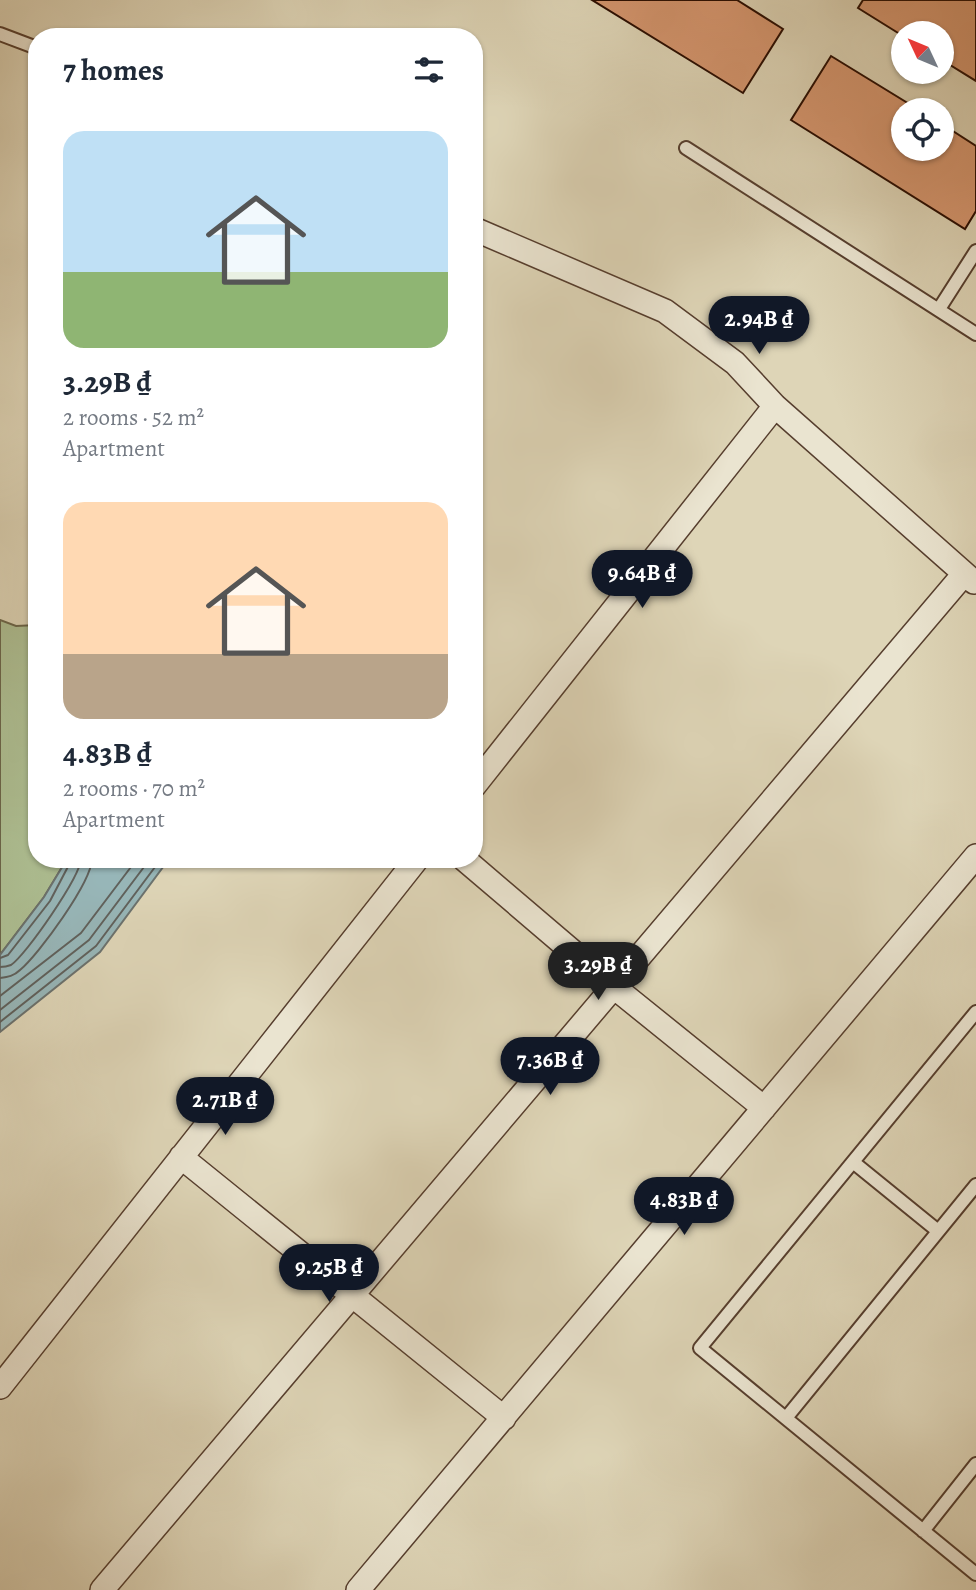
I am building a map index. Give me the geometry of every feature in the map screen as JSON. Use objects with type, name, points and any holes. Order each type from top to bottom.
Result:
[{"type":"street","points":[[102,1590],[614,987],[970,579],[775,406],[735,363],[665,311],[483,233]]},
{"type":"street","points":[[483,775],[775,406]]},
{"type":"street","points":[[358,1590],[976,856]]},
{"type":"street","points":[[0,1387],[409,868]]},
{"type":"street","points":[[475,868],[614,987],[764,1108]]},
{"type":"street","points":[[181,1157],[504,1418]]},
{"type":"lane","points":[[0,34],[28,45]]},
{"type":"lane","points":[[686,148],[976,334]]},
{"type":"lane","points":[[939,309],[976,251]]},
{"type":"lane","points":[[976,1012],[700,1348],[976,1574]]},
{"type":"lane","points":[[853,1162],[939,1231]]},
{"type":"lane","points":[[786,1418],[976,1185]]},
{"type":"lane","points":[[923,1531],[976,1464]]},
{"type":"green space","points":[[0,620],[16,626],[28,625],[28,868],[62,868],[44,897],[0,955]]},
{"type":"water","points":[[62,868],[162,868],[100,952],[0,1032],[0,955],[44,897]]},
{"type":"building","points":[[592,0],[737,0],[783,29],[743,93]]},
{"type":"building","points":[[863,0],[976,0],[976,81],[954,67],[954,21],[891,21],[891,29],[858,8]]},
{"type":"building","points":[[831,56],[899,98],[891,98],[891,161],[954,161],[954,132],[976,146],[976,211],[965,229],[791,120]]}]
